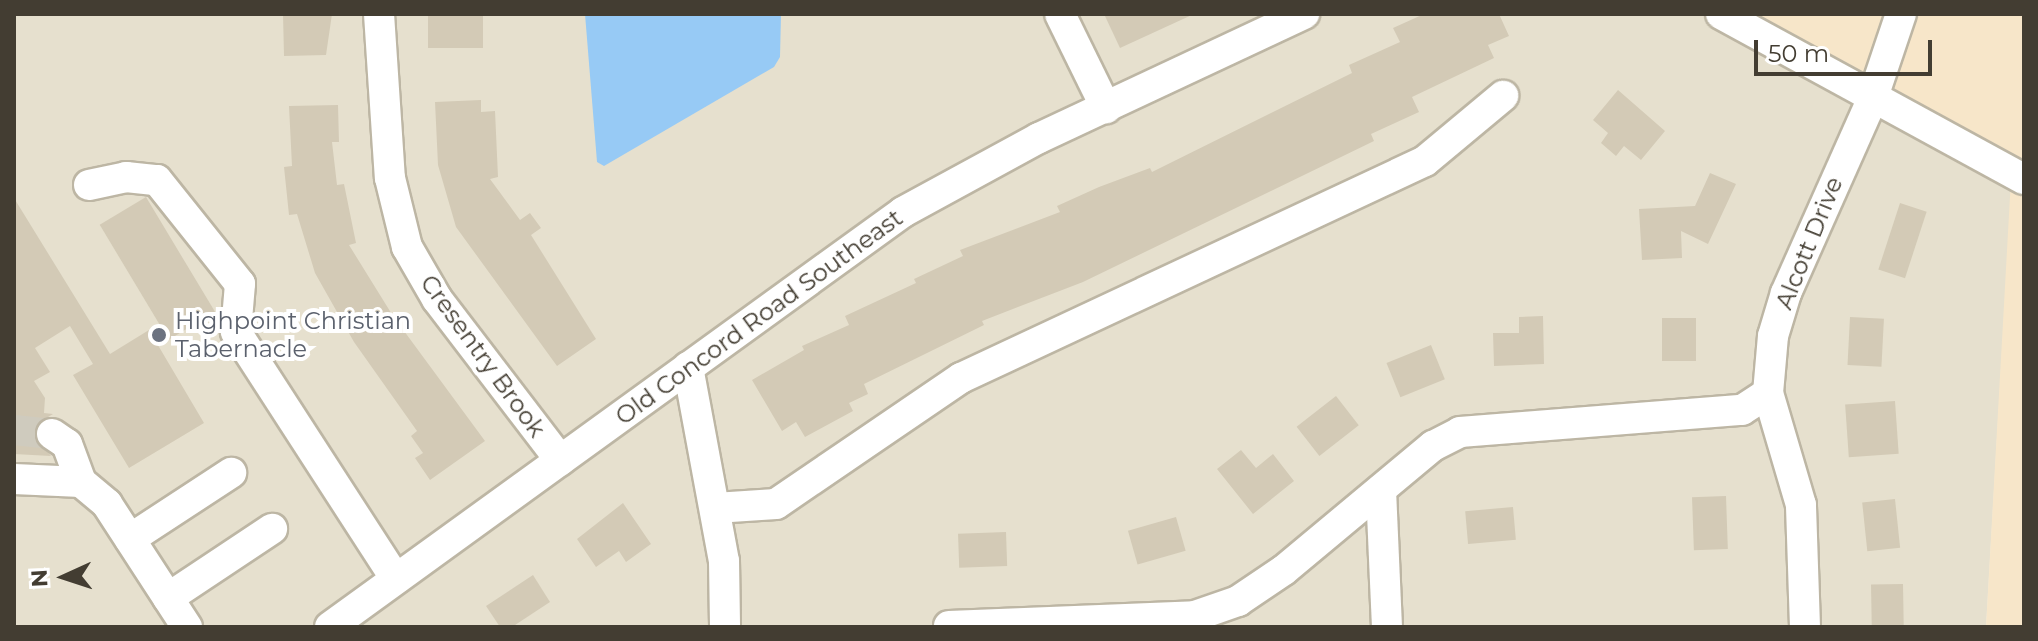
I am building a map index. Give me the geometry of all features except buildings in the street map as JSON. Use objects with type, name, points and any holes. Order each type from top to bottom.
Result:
[{"type":"street","name":"Cresentry Brook","points":[[379,14],[390,178],[407,247],[437,299],[560,460]]},
{"type":"street","points":[[1060,14],[1106,108]]},
{"type":"street","name":"Old Concord Road Southeast","points":[[330,627],[903,212],[1039,138],[1304,14]]},
{"type":"street","points":[[1721,14],[1872,100],[2024,179]]},
{"type":"street","name":"Alcott Drive","points":[[1805,627],[1801,505],[1768,393],[1773,336],[1786,293],[1872,100],[1901,14]]},
{"type":"street","points":[[715,508],[776,504],[961,378],[1425,161],[1503,96]]},
{"type":"street","points":[[89,185],[126,177],[157,180],[240,284],[236,332],[396,579]]},
{"type":"street","points":[[688,367],[724,561],[725,627]]},
{"type":"street","points":[[949,626],[1195,616],[1238,601],[1433,446],[1460,432],[1742,410],[1768,393]]},
{"type":"street","points":[[52,434],[67,444],[81,482],[107,504],[187,627]]},
{"type":"street","points":[[130,539],[231,473]]},
{"type":"street","points":[[14,479],[81,482]]},
{"type":"street","points":[[1381,490],[1387,627]]},
{"type":"street","points":[[168,598],[272,529]]},
{"type":"shaded area","points":[[14,14],[1725,14],[2013,161],[1986,627],[14,627]]},
{"type":"shaded area","points":[[1725,14],[2024,14],[2024,627],[1986,627],[2012,161]]},
{"type":"water","points":[[585,14],[781,14],[780,57],[774,67],[604,166],[597,162]]},
{"type":"tunnel","points":[[14,430],[52,434]]},
{"type":"place","name":"Highpoint Christian Tabernacle","points":[[159,335]]}]
